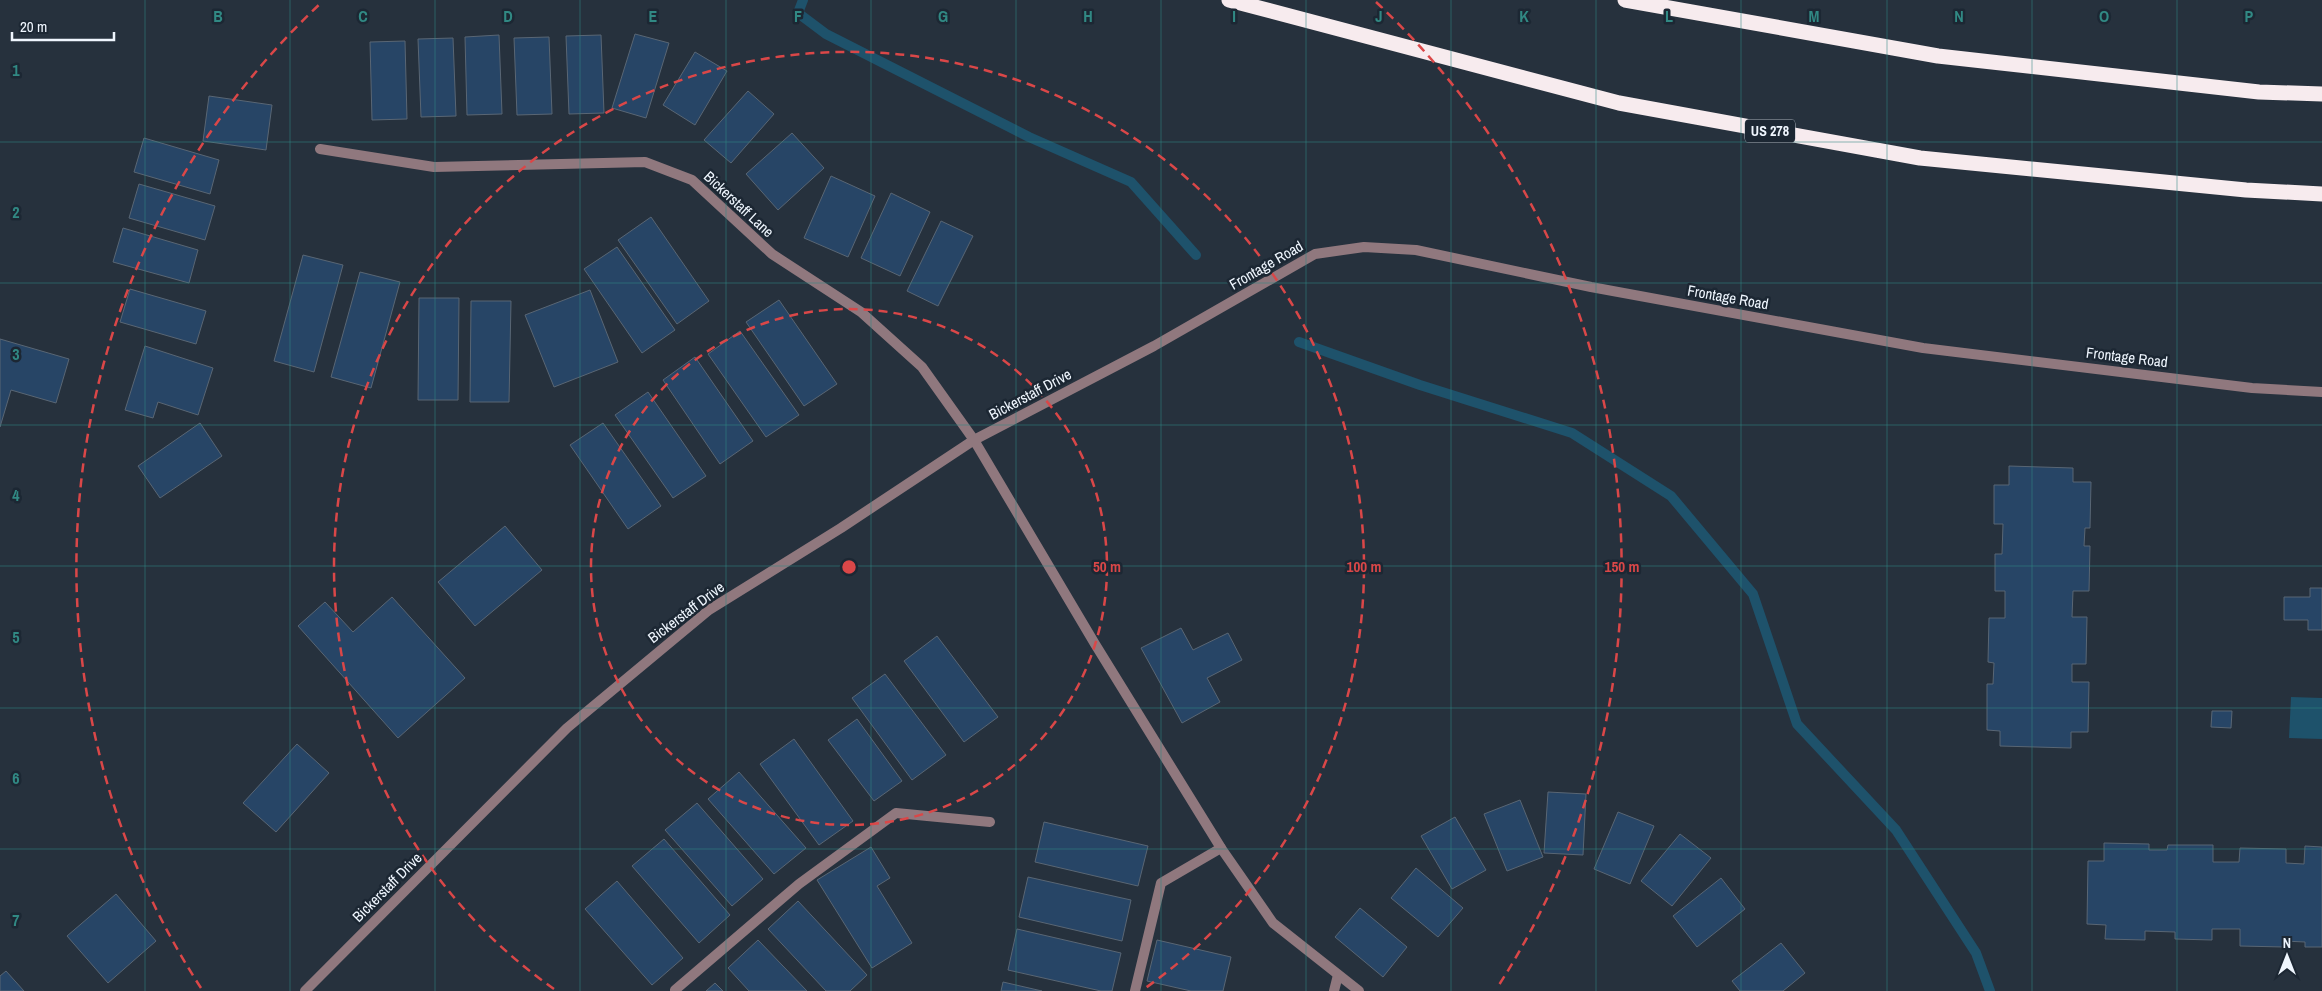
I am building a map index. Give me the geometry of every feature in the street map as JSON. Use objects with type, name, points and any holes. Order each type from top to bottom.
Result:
[{"type":"highway","name":"US 278","points":[[1229,0],[1619,104],[1920,158],[2246,190],[2322,194]]},
{"type":"highway","points":[[1625,0],[1938,56],[2259,92],[2322,94]]},
{"type":"street","name":"Bickerstaff Lane","points":[[320,149],[434,167],[646,162],[692,180],[772,254],[861,312],[922,367],[974,440],[1095,644],[1221,848],[1273,922],[1359,991]]},
{"type":"street","name":"Frontage Road","points":[[1154,346],[1315,254],[1364,247],[1416,250],[1591,287],[1923,348],[2252,388],[2322,392]]},
{"type":"street","name":"Bickerstaff Drive","points":[[305,991],[567,728],[709,610],[841,528],[974,440],[1154,346]]},
{"type":"street","points":[[675,990],[798,884],[896,813],[990,822]]},
{"type":"street","points":[[1135,991],[1161,883],[1221,848]]},
{"type":"street","points":[[1334,991],[1338,974]]},
{"type":"water","points":[[2291,697],[2322,698],[2322,739],[2289,738]]},
{"type":"building","points":[[635,34],[669,43],[646,118],[612,108]]},
{"type":"building","points":[[499,35],[502,114],[467,115],[465,37]]},
{"type":"building","points":[[601,35],[604,113],[569,114],[566,36]]},
{"type":"building","points":[[549,37],[552,114],[517,115],[514,38]]},
{"type":"building","points":[[453,38],[456,116],[421,117],[418,39]]},
{"type":"building","points":[[405,41],[407,119],[372,120],[370,42]]},
{"type":"building","points":[[695,52],[727,71],[695,125],[663,105]]},
{"type":"building","points":[[748,91],[774,114],[731,163],[704,140]]},
{"type":"building","points":[[209,96],[272,105],[266,150],[203,141]]},
{"type":"building","points":[[792,133],[824,168],[778,210],[746,174]]},
{"type":"building","points":[[144,138],[219,160],[210,194],[134,172]]},
{"type":"building","points":[[831,176],[875,196],[848,257],[804,238]]},
{"type":"building","points":[[139,184],[215,206],[205,240],[129,218]]},
{"type":"building","points":[[891,193],[930,212],[900,276],[861,258]]},
{"type":"building","points":[[651,217],[709,301],[677,324],[618,240]]},
{"type":"building","points":[[941,221],[973,236],[938,306],[907,291]]},
{"type":"building","points":[[123,228],[198,250],[189,283],[113,262]]},
{"type":"building","points":[[617,247],[675,330],[642,353],[584,269]]},
{"type":"building","points":[[303,255],[343,265],[314,372],[274,361]]},
{"type":"building","points":[[360,272],[400,282],[371,388],[331,377]]},
{"type":"building","points":[[130,289],[206,311],[196,344],[120,322]]},
{"type":"building","points":[[590,290],[618,362],[554,387],[525,315]]},
{"type":"building","points":[[419,298],[459,298],[458,400],[418,400]]},
{"type":"building","points":[[779,300],[837,384],[804,406],[746,322]]},
{"type":"building","points":[[471,301],[511,301],[509,402],[470,402]]},
{"type":"building","points":[[740,331],[799,415],[766,437],[708,354]]},
{"type":"building","points":[[0,339],[69,359],[56,403],[11,390],[0,427]]},
{"type":"building","points":[[145,346],[213,368],[198,415],[158,402],[153,418],[125,410]]},
{"type":"building","points":[[695,357],[753,441],[720,464],[663,380]]},
{"type":"building","points":[[648,392],[706,476],[673,498],[615,415]]},
{"type":"building","points":[[200,423],[222,456],[160,498],[138,466]]},
{"type":"building","points":[[603,423],[661,506],[628,529],[570,445]]},
{"type":"building","points":[[2009,466],[2073,468],[2073,482],[2091,482],[2090,528],[2085,528],[2084,546],[2090,546],[2089,591],[2073,591],[2072,617],[2087,617],[2086,664],[2072,664],[2072,682],[2089,682],[2088,732],[2071,732],[2071,748],[2000,746],[2000,731],[1987,730],[1987,684],[1993,684],[1994,663],[1988,662],[1989,618],[2005,618],[2005,591],[1995,591],[1995,554],[2002,554],[2003,524],[1994,524],[1994,485],[2009,485]]},
{"type":"building","points":[[505,526],[542,570],[475,626],[438,582]]},
{"type":"building","points":[[2310,588],[2322,588],[2322,630],[2308,630],[2308,620],[2284,620],[2284,597],[2310,597]]},
{"type":"building","points":[[392,597],[465,678],[398,738],[298,626],[325,602],[353,632]]},
{"type":"building","points":[[1181,628],[1193,650],[1228,633],[1242,660],[1207,678],[1220,702],[1182,723],[1141,648]]},
{"type":"building","points":[[937,636],[998,717],[964,742],[904,661]]},
{"type":"building","points":[[885,674],[946,755],[912,780],[852,698]]},
{"type":"building","points":[[2212,711],[2232,711],[2231,728],[2211,727]]},
{"type":"building","points":[[857,719],[902,781],[874,801],[828,740]]},
{"type":"building","points":[[794,739],[853,821],[819,845],[760,764]]},
{"type":"building","points":[[297,744],[329,773],[276,832],[243,803]]},
{"type":"building","points":[[739,772],[806,848],[774,874],[708,799]]},
{"type":"building","points":[[1548,792],[1586,794],[1583,855],[1544,853]]},
{"type":"building","points":[[1520,800],[1543,857],[1507,871],[1484,814]]},
{"type":"building","points":[[697,803],[763,879],[732,906],[665,830]]},
{"type":"building","points":[[1618,812],[1654,826],[1630,884],[1594,869]]},
{"type":"building","points":[[1455,817],[1486,870],[1452,889],[1421,836]]},
{"type":"building","points":[[1044,822],[1148,846],[1138,886],[1035,862]]},
{"type":"building","points":[[1680,834],[1711,858],[1672,906],[1641,881]]},
{"type":"building","points":[[664,839],[730,915],[699,943],[632,866]]},
{"type":"building","points":[[2104,843],[2149,844],[2149,850],[2167,850],[2168,845],[2213,845],[2213,862],[2239,862],[2240,848],[2286,849],[2286,863],[2304,864],[2305,846],[2322,847],[2322,947],[2305,947],[2305,942],[2284,941],[2284,947],[2240,946],[2240,929],[2212,929],[2212,940],[2175,939],[2175,932],[2145,931],[2145,940],[2105,939],[2106,925],[2087,924],[2088,861],[2104,861]]},
{"type":"building","points":[[871,847],[890,878],[877,886],[912,943],[872,968],[817,880]]},
{"type":"building","points":[[1416,868],[1463,908],[1438,937],[1391,898]]},
{"type":"building","points":[[1028,877],[1131,900],[1122,941],[1019,917]]},
{"type":"building","points":[[1721,878],[1745,909],[1697,947],[1673,916]]},
{"type":"building","points":[[617,881],[683,958],[652,985],[585,909]]},
{"type":"building","points":[[116,894],[156,941],[108,983],[67,936]]},
{"type":"building","points":[[798,901],[867,975],[850,991],[826,991],[768,929]]},
{"type":"building","points":[[1360,908],[1407,947],[1383,977],[1335,937]]},
{"type":"building","points":[[1017,929],[1121,953],[1112,991],[1101,991],[1008,970]]},
{"type":"building","points":[[758,940],[807,991],[749,991],[728,968]]},
{"type":"building","points":[[1157,940],[1231,957],[1223,991],[1191,991],[1147,981]]},
{"type":"building","points":[[1781,943],[1805,973],[1783,991],[1740,991],[1732,981]]},
{"type":"building","points":[[6,971],[24,991],[0,991],[0,976]]},
{"type":"building","points":[[1003,982],[1042,991],[1001,991]]},
{"type":"building","points":[[715,983],[723,991],[706,991]]},
{"type":"waterway","points":[[803,0],[798,13],[826,34],[1029,137],[1131,182],[1196,255]]},
{"type":"waterway","points":[[1299,342],[1420,385],[1572,433],[1671,496],[1753,594],[1797,724],[1896,830],[1976,953],[1990,991]]}]
